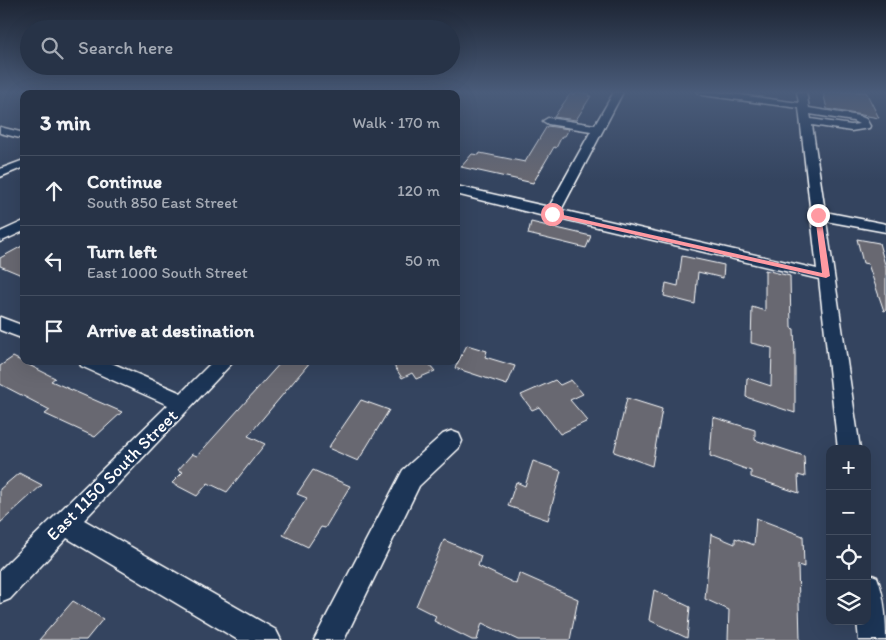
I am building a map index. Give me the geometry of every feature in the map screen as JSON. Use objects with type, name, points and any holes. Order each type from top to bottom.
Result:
[{"type":"street","points":[[553,122],[597,129]]},
{"type":"street","points":[[552,214],[601,122]]},
{"type":"street","points":[[806,122],[848,445]]},
{"type":"street","points":[[0,130],[20,135]]},
{"type":"street","points":[[0,173],[20,165]]},
{"type":"street","points":[[460,191],[552,214],[826,276]]},
{"type":"street","points":[[818,215],[886,228]]},
{"type":"street","points":[[0,238],[20,227]]},
{"type":"street","points":[[0,323],[20,331]]},
{"type":"street","points":[[97,365],[184,403]]},
{"type":"street","name":"East 1150 South Street","points":[[0,589],[221,365]]},
{"type":"street","points":[[329,640],[411,478],[451,441]]},
{"type":"street","points":[[65,523],[266,640]]},
{"type":"street","points":[[871,617],[874,640]]},
{"type":"building","points":[[547,126],[569,129],[565,136],[562,136],[556,148],[554,147],[533,183],[461,167],[472,154],[479,155],[480,153],[525,162]]},
{"type":"building","points":[[531,222],[591,236],[586,248],[528,234]]},
{"type":"building","points":[[857,239],[879,243],[886,268],[886,310],[884,311],[868,264],[863,263]]},
{"type":"building","points":[[20,247],[20,274],[0,266],[0,258]]},
{"type":"building","points":[[682,256],[724,265],[723,278],[698,272],[695,304],[664,296],[666,283],[678,286]]},
{"type":"building","points":[[765,270],[790,276],[791,328],[794,329],[795,355],[795,413],[746,397],[747,378],[771,386],[772,348],[751,343],[752,307],[765,311]]},
{"type":"building","points":[[467,345],[487,351],[485,357],[515,366],[507,385],[455,368],[457,365],[460,365],[460,358]]},
{"type":"building","points":[[13,357],[20,360],[20,365],[29,365],[55,378],[51,381],[122,412],[95,437],[45,414],[50,410],[0,384],[0,366]]},
{"type":"building","points":[[278,365],[308,365],[248,436],[265,444],[227,492],[208,483],[197,496],[172,483],[183,472],[178,470],[192,454],[197,456]]},
{"type":"building","points":[[394,365],[430,365],[435,371],[416,379],[412,373],[402,378]]},
{"type":"building","points":[[555,380],[560,385],[571,380],[583,394],[570,400],[588,421],[560,434],[539,407],[532,410],[521,395]]},
{"type":"building","points":[[627,398],[662,409],[652,466],[614,452]]},
{"type":"building","points":[[361,400],[389,410],[358,461],[328,448]]},
{"type":"building","points":[[713,417],[755,430],[755,440],[804,456],[805,477],[798,475],[799,493],[751,477],[751,471],[710,456]]},
{"type":"building","points":[[533,461],[561,471],[548,520],[508,506],[516,482],[525,486]]},
{"type":"building","points":[[313,470],[350,486],[325,528],[321,527],[308,547],[283,535],[307,498],[297,494]]},
{"type":"building","points":[[19,473],[42,485],[0,523],[0,489]]},
{"type":"building","points":[[756,518],[803,536],[804,567],[798,565],[800,640],[728,640],[729,610],[705,599],[711,534],[735,544],[735,538],[754,545]]},
{"type":"building","points":[[444,540],[481,556],[478,566],[516,584],[519,573],[578,599],[570,640],[518,640],[482,623],[477,640],[472,640],[434,621],[436,616],[416,606]]},
{"type":"building","points":[[654,590],[690,607],[687,638],[649,620]]},
{"type":"building","points":[[73,601],[103,619],[86,640],[39,640]]},
{"type":"route","points":[[552,214],[826,276],[818,215]]}]
